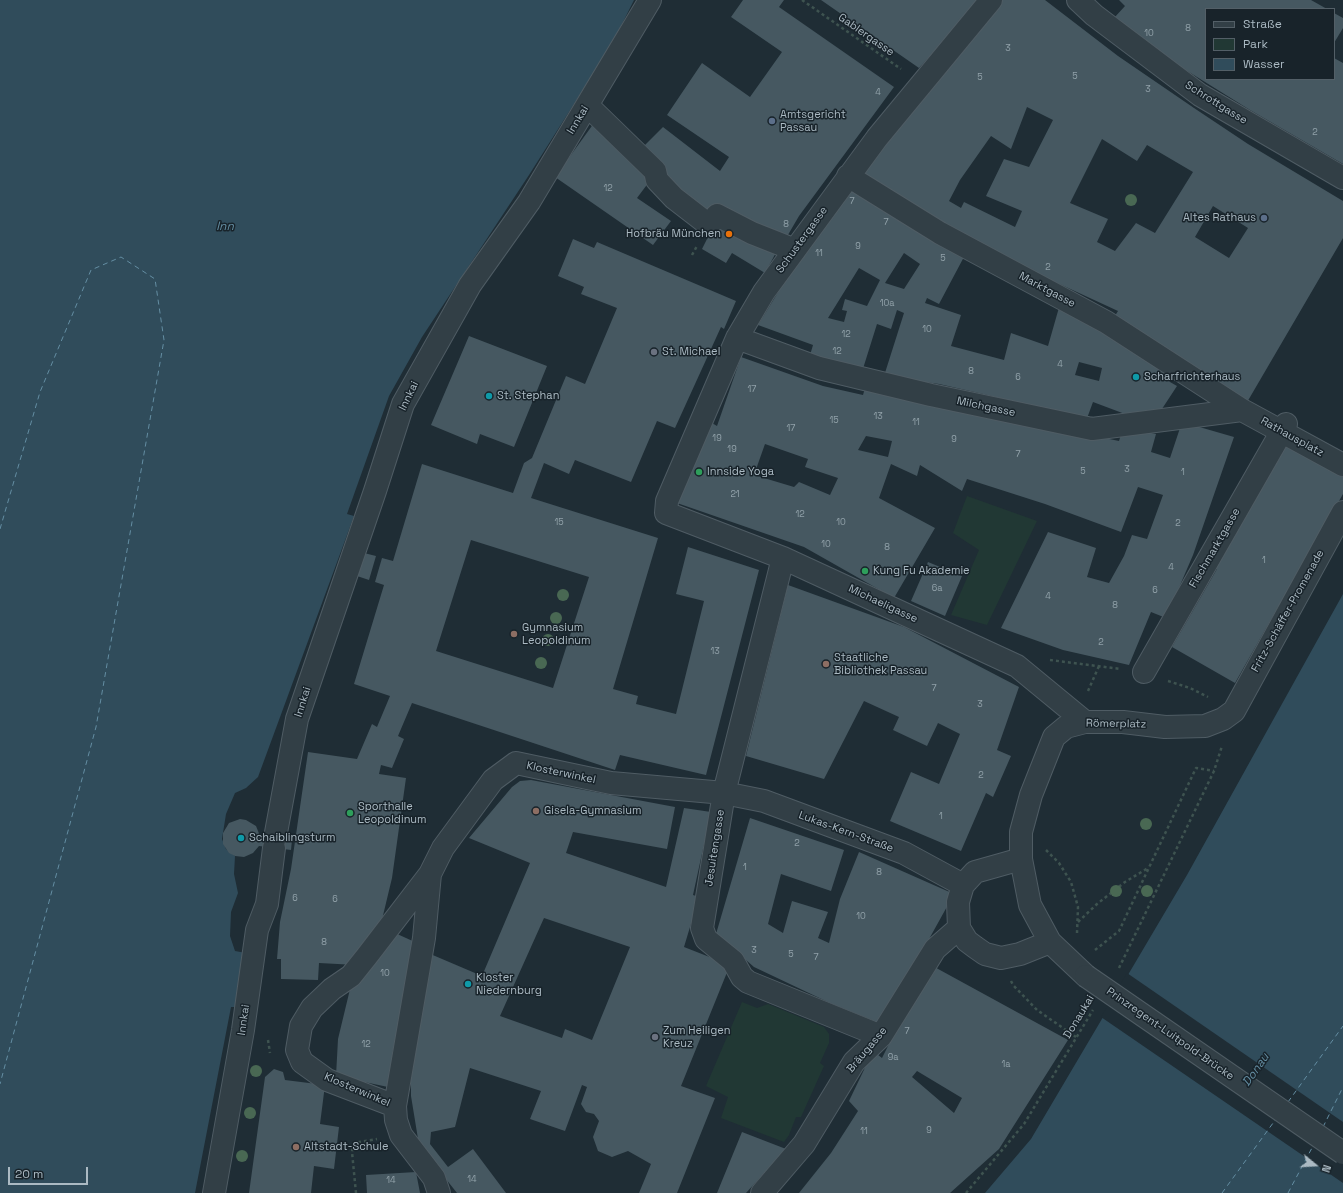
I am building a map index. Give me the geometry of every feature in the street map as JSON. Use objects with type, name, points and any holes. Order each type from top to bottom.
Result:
[{"type":"street","name":"Innkai","points":[[214,1193],[243,1030],[257,930],[267,904],[274,843],[297,719],[403,404],[470,285],[529,202],[650,0]]},
{"type":"street","name":"Schustergasse","points":[[666,513],[667,501],[737,338],[764,292],[848,176],[921,83],[991,0]]},
{"type":"street","name":"Schrottgasse","points":[[1078,0],[1094,14],[1200,95],[1343,178]]},
{"type":"street","points":[[587,105],[655,171],[657,180],[674,198],[709,225],[716,215],[752,233],[795,250]]},
{"type":"street","name":"Marktgasse","points":[[848,176],[940,233],[1106,322],[1242,410]]},
{"type":"street","name":"Milchgasse","points":[[737,338],[819,368],[931,395],[1092,429],[1242,410]]},
{"type":"street","name":"Rathausplatz","points":[[1242,410],[1285,427],[1343,465]]},
{"type":"street","name":"Fischmarktgasse","points":[[1144,672],[1285,427]]},
{"type":"street","name":"Fritz-Schäffer-Promenade","points":[[1234,711],[1343,512]]},
{"type":"street","name":"Michaeligasse","points":[[666,513],[783,558],[1017,666],[1084,722]]},
{"type":"street","name":"Jesuitengasse","points":[[783,558],[724,793],[702,928],[706,939],[733,961],[742,977],[748,982],[882,1036]]},
{"type":"street","name":"Römerplatz","points":[[1077,968],[1050,942],[1030,905],[1021,859],[1022,832],[1031,795],[1054,737],[1066,727],[1084,722],[1123,722],[1165,727],[1205,726],[1223,720],[1234,711]]},
{"type":"street","name":"Klosterwinkel","points":[[430,874],[424,938],[395,1106],[327,1080],[302,1062],[297,1050],[301,1026],[312,1008],[332,989],[351,976],[430,874],[443,848],[493,780],[516,763],[611,784],[724,793]]},
{"type":"street","name":"Lukas-Kern-Straße","points":[[724,793],[764,802],[904,853],[963,885]]},
{"type":"street","points":[[1021,859],[975,872],[963,885],[958,902],[958,928],[967,941],[984,954],[1002,958],[1020,954],[1050,942]]},
{"type":"street","name":"Bräugasse","points":[[762,1193],[804,1144],[854,1062],[882,1036],[935,949],[958,928]]},
{"type":"street","name":"Prinzregent-Luitpold-Brücke","points":[[1077,968],[1343,1153]]},
{"type":"street","points":[[395,1106],[396,1120],[401,1135],[434,1178],[439,1193]]},
{"type":"path","name":"Gablergasse","points":[[802,0],[921,83]]},
{"type":"path","points":[[1088,689],[1099,666]]},
{"type":"path","points":[[1094,951],[1118,931],[1196,768],[1214,771],[1118,970]]},
{"type":"path","points":[[1047,850],[1059,863],[1071,882],[1078,907],[1077,938]]},
{"type":"path","points":[[1078,922],[1097,904],[1125,882],[1148,868]]},
{"type":"path","points":[[1031,1004],[1037,1010],[1076,1037]]},
{"type":"path","name":"Donaukai","points":[[966,1193],[1024,1124],[1094,1007]]},
{"type":"path","points":[[356,1193],[352,1152],[353,1145],[359,1142],[401,1135]]},
{"type":"green space","points":[[967,496],[1037,521],[987,625],[951,615],[979,550],[953,533]]},
{"type":"green space","points":[[742,1002],[757,1008],[768,1004],[824,1027],[829,1034],[829,1043],[820,1063],[824,1066],[801,1117],[796,1117],[789,1135],[784,1142],[721,1118],[728,1097],[706,1086]]},
{"type":"water","name":"Inn","points":[[0,0],[634,0],[612,44],[529,175],[422,337],[389,396],[347,514],[354,516],[258,777],[246,788],[235,793],[226,814],[222,839],[226,849],[235,856],[234,874],[238,893],[231,912],[230,936],[235,951],[246,953],[238,1007],[231,1007],[195,1193],[0,1193]]},
{"type":"water","name":"Donau","points":[[1343,594],[1343,1193],[985,1193],[1031,1139],[1187,875]]},
{"type":"pier","points":[[1127,973],[1343,1122],[1343,1183],[1101,1017]]},
{"type":"building","name":"Amtsgericht Passau","points":[[743,0],[784,0],[779,7],[894,87],[799,216],[785,240],[708,220],[642,148],[663,127],[720,171],[729,157],[667,115],[702,63],[750,97],[782,52],[731,17]]},
{"type":"building","points":[[821,0],[981,0],[919,68]]},
{"type":"building","points":[[1001,0],[1045,0],[1118,56],[1194,108],[1248,144],[1343,201],[1343,238],[1246,404],[1113,319],[1118,311],[1001,257],[860,175]],"holes":[[[1027,107],[1053,120],[1029,167],[1004,159],[986,196],[1022,211],[1015,227],[964,202],[961,208],[949,201],[960,180],[991,136],[1011,149]],[[1102,139],[1137,161],[1147,145],[1193,172],[1155,233],[1136,223],[1115,251],[1097,242],[1108,219],[1070,203]],[[1213,206],[1248,228],[1229,258],[1195,237]]]},
{"type":"building","points":[[1119,0],[1311,0],[1325,8],[1205,8],[1205,80],[1335,80],[1335,59],[1343,63],[1343,164],[1250,110],[1152,49],[1114,18],[1125,6]]},
{"type":"building","points":[[1335,14],[1343,18],[1343,28],[1335,41]]},
{"type":"building","points":[[594,123],[652,178],[637,198],[671,221],[653,245],[555,177]]},
{"type":"building","points":[[852,183],[965,255],[939,304],[927,298],[925,303],[961,315],[951,346],[1004,360],[1011,333],[1048,346],[1060,304],[1174,373],[1170,382],[1177,386],[1158,415],[1141,420],[1093,402],[1086,421],[992,396],[939,384],[884,376],[904,313],[897,310],[891,329],[877,324],[861,375],[808,362],[813,345],[758,325],[793,268]],"holes":[[[904,253],[920,264],[904,289],[885,283]],[[859,268],[880,280],[867,306],[845,299],[842,310],[847,311],[844,322],[828,318]],[[1079,362],[1102,368],[1099,381],[1075,375]]]},
{"type":"building","name":"Hofbräu München","points":[[716,221],[779,247],[765,273],[732,253],[726,263],[702,249]]},
{"type":"building","points":[[573,239],[594,248],[597,242],[736,301],[724,329],[721,327],[675,428],[657,421],[631,482],[575,460],[569,474],[544,463],[531,498],[658,538],[613,689],[638,696],[636,704],[676,714],[704,601],[676,594],[688,547],[759,570],[706,775],[620,755],[615,770],[412,703],[398,736],[404,739],[392,768],[381,765],[379,774],[406,778],[392,878],[380,928],[356,965],[319,963],[318,980],[281,979],[281,959],[277,959],[280,922],[291,869],[308,752],[357,759],[372,724],[377,727],[390,696],[354,684],[384,585],[375,582],[382,558],[393,561],[422,464],[513,493],[524,463],[532,458],[566,376],[585,384],[617,308],[581,294],[584,287],[558,276]],"holes":[[[471,540],[589,577],[553,688],[436,651]]]},
{"type":"building","name":"St. Stephan","points":[[469,336],[547,366],[514,447],[480,434],[477,444],[431,425]]},
{"type":"building","points":[[741,357],[823,386],[863,395],[865,388],[1119,441],[1123,428],[1156,434],[1151,452],[1170,458],[1182,422],[1234,437],[1193,555],[1166,618],[1151,612],[1129,665],[1063,650],[1001,628],[1048,532],[1096,548],[1087,577],[1109,583],[1124,556],[1132,535],[1147,539],[1163,495],[1138,487],[1121,532],[1045,504],[967,479],[962,491],[920,465],[917,476],[891,464],[879,498],[935,528],[894,598],[804,547],[677,503],[712,423],[717,426]],"holes":[[[866,436],[892,441],[888,457],[858,450]],[[765,444],[808,459],[805,467],[838,478],[830,495],[799,482],[794,487],[754,475]]]},
{"type":"building","points":[[1287,445],[1343,477],[1343,494],[1310,552],[1283,609],[1278,607],[1235,683],[1172,647],[1217,569],[1213,567],[1245,518]]},
{"type":"building","points":[[364,553],[376,556],[369,580],[357,576]]},
{"type":"building","points":[[928,562],[962,576],[945,616],[911,601]]},
{"type":"building","points":[[788,585],[904,627],[1019,687],[997,750],[1011,756],[993,797],[986,793],[961,851],[890,821],[911,772],[939,784],[960,734],[938,723],[927,746],[893,730],[899,717],[864,701],[824,779],[746,756]]},
{"type":"building","points":[[531,780],[675,807],[667,849],[573,832],[566,853],[666,887],[684,808],[711,812],[693,895],[699,897],[684,947],[730,965],[681,1086],[715,1098],[677,1193],[639,1193],[651,1164],[628,1151],[612,1157],[598,1151],[593,1137],[599,1121],[594,1114],[586,1112],[581,1104],[587,1087],[582,1085],[565,1131],[530,1119],[541,1091],[470,1068],[455,1127],[431,1132],[430,1144],[448,1167],[473,1149],[506,1193],[457,1193],[419,1145],[411,1096],[411,1071],[428,953],[482,976],[530,863],[469,838],[512,787],[520,781]],"holes":[[[544,918],[630,947],[592,1040],[565,1029],[562,1038],[500,1016]]]},
{"type":"building","points":[[750,818],[844,850],[831,891],[781,874],[768,924],[783,933],[792,901],[828,912],[818,938],[829,943],[840,899],[859,852],[954,894],[882,1024],[830,1003],[754,967],[716,934]]},
{"type":"building","name":"Schaiblingsturm","points":[[240,819],[246,820],[256,826],[260,836],[292,840],[291,850],[259,846],[253,853],[244,857],[235,856],[229,853],[223,844],[223,833],[229,823]]},
{"type":"building","points":[[395,933],[417,943],[393,1050],[388,1087],[336,1076],[338,1039],[351,985]]},
{"type":"building","points":[[929,964],[1068,1040],[999,1149],[950,1193],[799,1193],[831,1153],[858,1111],[849,1101],[873,1051],[882,1058]],"holes":[[[917,1071],[962,1098],[954,1113],[912,1077]]]},
{"type":"building","name":"Altstadt-Schule","points":[[274,1069],[283,1072],[285,1080],[325,1085],[320,1124],[339,1127],[334,1169],[314,1166],[311,1193],[249,1193],[265,1077]]},
{"type":"building","points":[[742,1132],[786,1149],[746,1193],[717,1193]]},
{"type":"building","points":[[416,1172],[420,1193],[367,1193],[366,1175]]},
{"type":"ferry route","points":[[0,529],[40,392],[91,270],[121,257],[155,279],[164,340],[96,727],[0,1084]]},
{"type":"ferry route","points":[[1288,1102],[1343,1026]]},
{"type":"ferry route","points":[[1323,1127],[1343,1087]]},
{"type":"ferry route","points":[[1222,1193],[1276,1119]]},
{"type":"ferry route","points":[[1288,1193],[1313,1146]]},
{"type":"place","name":"Amtsgericht Passau","points":[[772,121]]},
{"type":"place","name":"Altes Rathaus","points":[[1264,218]]},
{"type":"place","name":"Hofbräu München","points":[[729,234]]},
{"type":"place","name":"St. Michael","points":[[654,352]]},
{"type":"place","name":"Scharfrichterhaus","points":[[1136,377]]},
{"type":"place","name":"St. Stephan","points":[[489,396]]},
{"type":"place","name":"Innside Yoga","points":[[699,472]]},
{"type":"place","name":"Kung Fu Akademie","points":[[865,571]]},
{"type":"place","name":"Gymnasium Leopoldinum","points":[[514,634]]},
{"type":"place","name":"Staatliche Bibliothek Passau","points":[[826,664]]},
{"type":"place","name":"Gisela-Gymnasium","points":[[536,811]]},
{"type":"place","name":"Sporthalle Leopoldinum","points":[[350,813]]},
{"type":"place","name":"Schaiblingsturm","points":[[241,838]]},
{"type":"place","name":"Kloster Niedernburg","points":[[468,984]]},
{"type":"place","name":"Zum Heiligen Kreuz","points":[[655,1037]]},
{"type":"place","name":"Altstadt-Schule","points":[[296,1147]]}]
